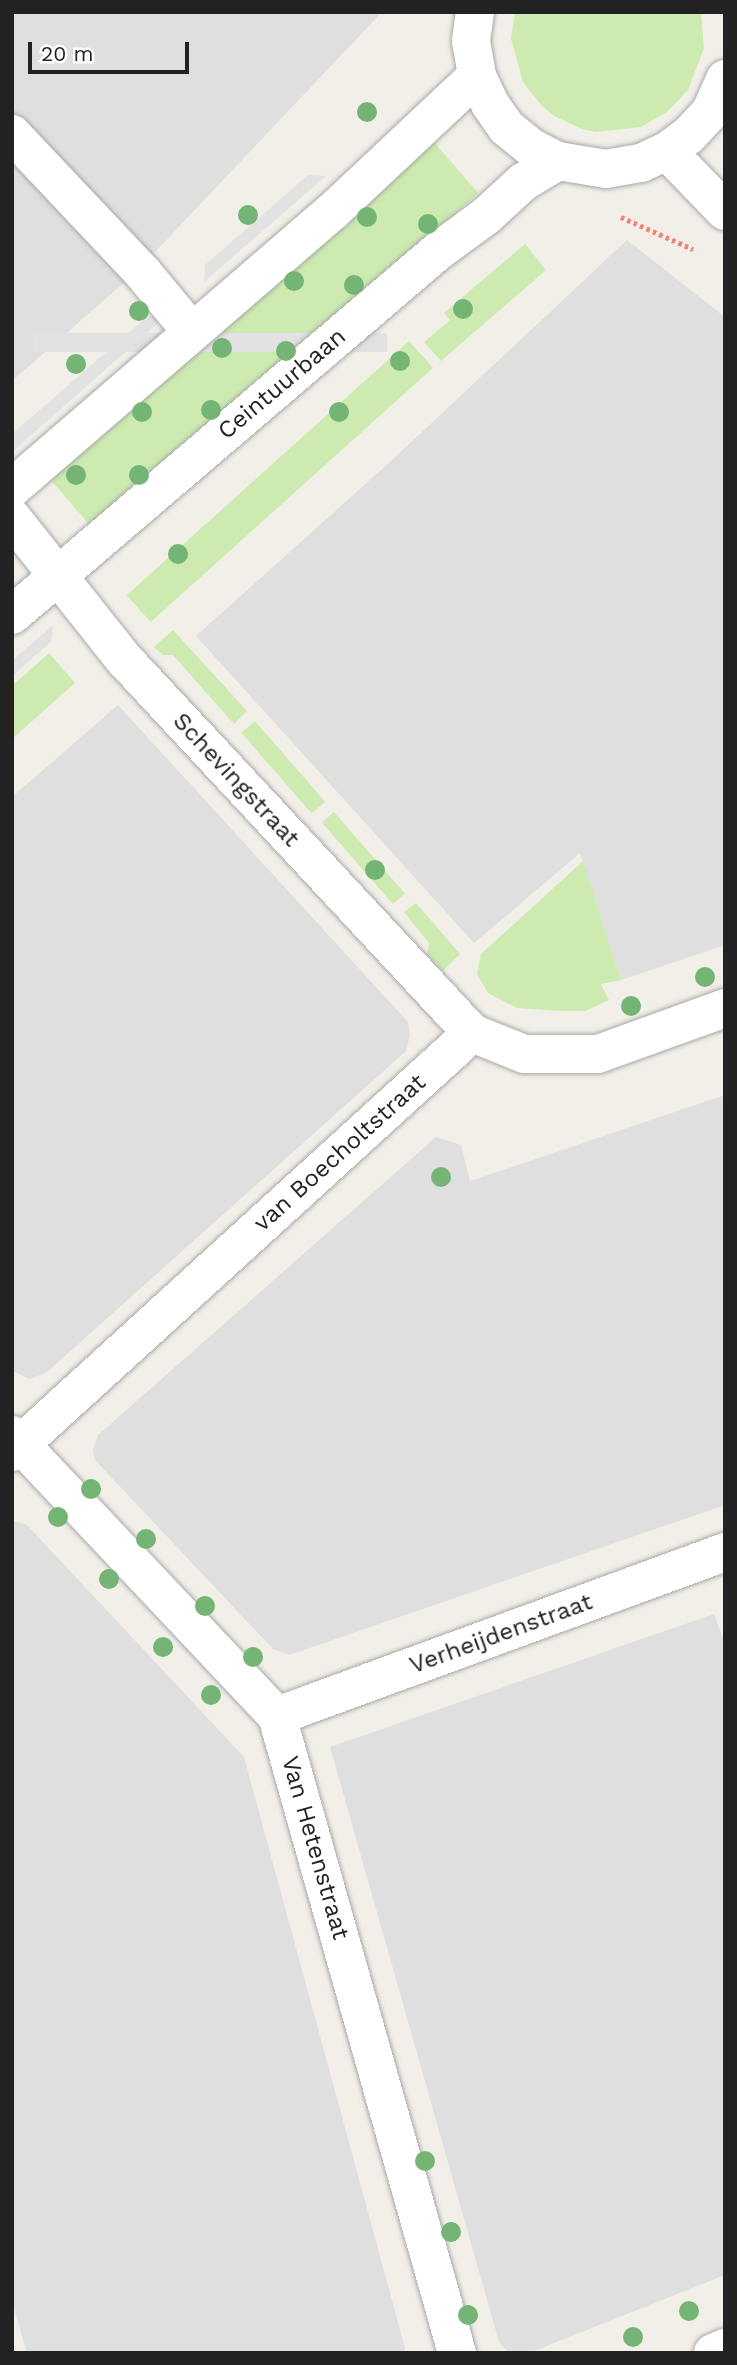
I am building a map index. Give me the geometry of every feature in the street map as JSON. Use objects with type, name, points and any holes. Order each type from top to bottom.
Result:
[{"type":"street","points":[[475,12],[471,41],[477,76],[490,104],[507,128],[532,148],[558,161],[606,169],[641,163],[667,152],[720,107]]},
{"type":"street","points":[[12,488],[333,211],[477,76]]},
{"type":"street","points":[[12,134],[143,273],[192,332]]},
{"type":"street","points":[[667,152],[725,211]]},
{"type":"street","name":"Ceintuurbaan","points":[[12,615],[437,252],[486,216],[523,182],[558,161]]},
{"type":"street","name":"Schevingstraat","points":[[12,518],[59,574],[122,657],[472,1033]]},
{"type":"street","points":[[472,1033],[524,1054],[598,1054],[725,1008]]},
{"type":"street","name":"van Boecholtstraat","points":[[15,1444],[472,1033]]},
{"type":"street","name":"Van Hetenstraat","points":[[15,1444],[278,1716],[457,2353]]},
{"type":"street","name":"Verheijdenstraat","points":[[278,1716],[725,1552]]},
{"type":"street","points":[[713,2353],[725,2348]]},
{"type":"path","points":[[620,216],[703,253]]},
{"type":"shaded area","points":[[12,12],[382,12],[136,272],[12,381]]},
{"type":"shaded area","points":[[308,175],[326,176],[204,282],[205,265]]},
{"type":"shaded area","points":[[627,240],[725,317],[725,945],[621,980],[580,853],[474,943],[196,636],[391,461]]},
{"type":"shaded area","points":[[148,316],[165,317],[12,452],[12,434]]},
{"type":"shaded area","points":[[33,333],[387,333],[387,352],[33,352]]},
{"type":"shaded area","points":[[53,625],[51,642],[12,676],[12,661]]},
{"type":"shaded area","points":[[118,705],[408,1022],[410,1035],[406,1051],[47,1372],[30,1379],[12,1371],[12,797]]},
{"type":"shaded area","points":[[725,1095],[725,1505],[289,1655],[273,1649],[95,1460],[93,1450],[98,1435],[436,1137],[461,1145],[470,1181]]},
{"type":"shaded area","points":[[12,1520],[27,1525],[244,1757],[405,2348],[404,2353],[27,2353],[12,2301]]},
{"type":"shaded area","points":[[714,1614],[725,1644],[725,2275],[529,2353],[509,2353],[499,2342],[330,1747]]},
{"type":"green space","points":[[515,12],[701,12],[704,48],[688,90],[667,112],[641,127],[596,132],[582,129],[554,116],[542,106],[523,82],[511,39]]},
{"type":"green space","points":[[433,141],[478,193],[93,528],[47,476]]},
{"type":"green space","points":[[525,244],[546,270],[441,361],[424,342],[450,320],[444,313]]},
{"type":"green space","points":[[409,341],[433,368],[151,622],[127,595]]},
{"type":"green space","points":[[173,630],[247,711],[234,724],[173,655],[163,655],[154,647]]},
{"type":"green space","points":[[49,653],[75,683],[12,739],[12,686]]},
{"type":"green space","points":[[255,721],[325,802],[312,814],[241,733]]},
{"type":"green space","points":[[334,812],[405,894],[393,904],[322,822]]},
{"type":"green space","points":[[583,861],[621,980],[601,984],[609,1000],[585,1011],[562,1011],[517,1008],[488,993],[477,974],[481,954]]},
{"type":"green space","points":[[416,903],[460,954],[443,971],[427,955],[429,943],[404,912]]}]
